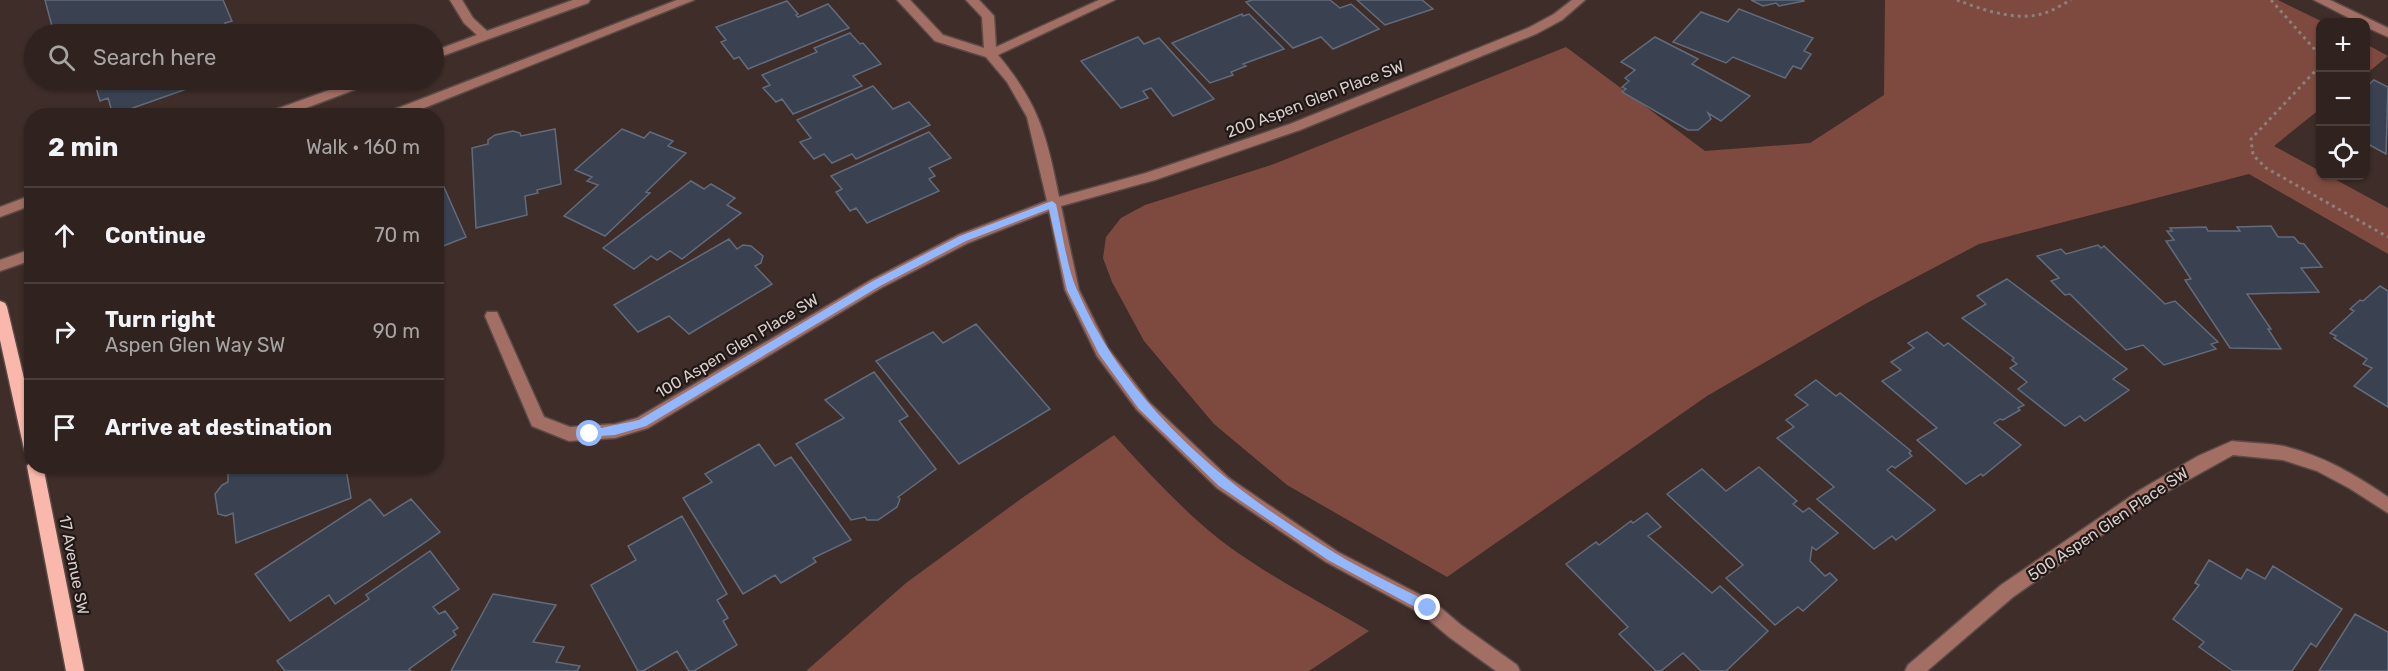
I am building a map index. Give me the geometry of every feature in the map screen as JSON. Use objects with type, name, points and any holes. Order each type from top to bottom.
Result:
[{"type":"main road","points":[[0,307],[24,403]]},
{"type":"main road","name":"17 Avenue SW","points":[[37,474],[75,671]]},
{"type":"street","points":[[456,0],[468,20],[484,36]]},
{"type":"street","points":[[444,51],[584,0]]},
{"type":"street","points":[[411,108],[688,0]]},
{"type":"street","points":[[903,0],[939,38],[990,54],[1012,80],[1033,117],[1043,151],[1052,204],[1072,290],[1102,352],[1143,406],[1223,483],[1332,557],[1428,608],[1455,631],[1511,671]]},
{"type":"street","points":[[972,0],[988,16],[990,54]]},
{"type":"street","points":[[990,54],[1109,0]]},
{"type":"street","name":"200 Aspen Glen Place SW","points":[[1052,204],[1150,177],[1295,127],[1532,31],[1558,17],[1579,0]]},
{"type":"street","points":[[2320,0],[2388,33]]},
{"type":"street","points":[[293,108],[341,90]]},
{"type":"street","points":[[0,212],[24,203]]},
{"type":"street","name":"100 Aspen Glen Place SW","points":[[492,316],[538,421],[569,434],[615,431],[642,423],[876,284],[925,258],[963,239],[1052,204]]},
{"type":"street","points":[[0,266],[24,257]]},
{"type":"street","name":"500 Aspen Glen Place SW","points":[[1914,671],[2007,591],[2146,495],[2204,460],[2232,448],[2283,453],[2322,466],[2355,483],[2388,506]]},
{"type":"path","points":[[1957,0],[1975,7],[2010,14],[2042,14],[2070,0]]},
{"type":"path","points":[[2271,0],[2317,52],[2319,67],[2251,139],[2253,155],[2266,168],[2388,237]]},
{"type":"shaded area","points":[[1885,0],[2278,0],[2316,19],[2316,112],[2274,146],[2316,169],[2316,180],[2336,180],[2388,208],[2388,254],[2249,174],[1979,244],[1867,303],[1707,396],[1447,577],[1287,485],[1214,424],[1144,341],[1112,282],[1103,258],[1106,237],[1121,218],[1145,205],[1274,164],[1566,47],[1705,151],[1810,143],[1884,95]]},
{"type":"shaded area","points":[[2370,46],[2388,56],[2370,71]]},
{"type":"shaded area","points":[[1114,435],[1171,496],[1226,544],[1265,571],[1369,631],[1309,671],[806,671],[906,583],[1022,498]]},
{"type":"building","points":[[45,0],[223,0],[232,21],[226,24],[51,24]]},
{"type":"building","points":[[1252,0],[1330,0],[1340,8],[1351,4],[1379,29],[1333,49],[1321,37],[1293,48],[1246,2]]},
{"type":"building","points":[[1357,0],[1422,0],[1433,9],[1385,25]]},
{"type":"building","points":[[1751,0],[1804,1],[1779,6],[1776,3],[1763,6]]},
{"type":"building","points":[[787,1],[798,17],[828,4],[849,28],[748,69],[739,57],[734,59],[721,42],[726,40],[716,27]]},
{"type":"building","points":[[1739,9],[1813,38],[1804,51],[1811,54],[1801,69],[1793,66],[1785,78],[1733,57],[1726,63],[1673,42],[1701,12],[1728,22]]},
{"type":"building","points":[[1242,14],[1243,16],[1249,14],[1284,49],[1243,64],[1246,66],[1231,72],[1233,75],[1210,83],[1172,43]]},
{"type":"building","points":[[850,33],[860,44],[863,43],[881,64],[853,76],[862,86],[793,114],[782,99],[776,102],[763,88],[770,85],[762,75],[817,52],[814,48]]},
{"type":"building","points":[[1138,37],[1144,44],[1159,38],[1214,99],[1173,116],[1151,88],[1143,91],[1148,98],[1121,108],[1081,61]]},
{"type":"building","points":[[1655,37],[1698,59],[1692,64],[1750,96],[1721,121],[1708,113],[1711,119],[1698,130],[1688,130],[1622,92],[1626,89],[1622,87],[1629,81],[1625,78],[1635,70],[1621,62]]},
{"type":"building","points":[[2374,80],[2388,87],[2386,154],[2370,145],[2370,84]]},
{"type":"building","points":[[873,86],[893,109],[909,102],[930,125],[856,159],[852,154],[832,163],[824,154],[814,159],[800,142],[811,138],[797,120]]},
{"type":"building","points":[[97,90],[184,90],[133,108],[111,108],[108,98],[100,101]]},
{"type":"building","points":[[555,129],[561,184],[537,190],[538,193],[525,196],[527,215],[476,228],[472,148],[488,144],[488,140],[495,135],[513,131],[520,133],[521,136]]},
{"type":"building","points":[[622,129],[644,138],[650,132],[673,141],[668,146],[686,153],[646,192],[650,193],[605,236],[564,216],[598,185],[587,181],[592,177],[575,170]]},
{"type":"building","points":[[929,132],[951,158],[929,168],[935,176],[929,179],[939,191],[867,223],[856,208],[850,211],[836,192],[842,189],[831,176]]},
{"type":"building","points":[[691,181],[704,189],[711,184],[735,198],[727,205],[741,213],[682,259],[670,251],[657,260],[651,256],[634,269],[603,248]]},
{"type":"building","points":[[444,187],[466,237],[444,246]]},
{"type":"building","points":[[2271,226],[2278,237],[2294,237],[2299,243],[2304,244],[2322,267],[2301,268],[2319,292],[2247,294],[2271,329],[2268,329],[2281,349],[2230,348],[2185,280],[2191,279],[2166,241],[2174,240],[2167,231],[2172,231],[2170,228],[2206,227],[2208,231],[2240,231],[2237,227]]},
{"type":"building","points":[[729,239],[737,249],[743,245],[751,246],[763,256],[761,263],[755,266],[772,284],[689,334],[669,316],[638,332],[614,305]]},
{"type":"building","points":[[2098,245],[2101,248],[2104,246],[2165,304],[2175,301],[2218,342],[2211,344],[2216,349],[2164,365],[2143,345],[2126,350],[2070,294],[2065,295],[2051,281],[2059,278],[2037,256],[2061,249],[2066,254]]},
{"type":"building","points":[[2007,279],[2127,369],[2113,379],[2129,390],[2085,421],[2080,416],[2065,426],[2018,389],[2027,382],[2010,368],[2017,364],[2012,360],[2014,358],[1962,318],[1986,304],[1977,296]]},
{"type":"building","points":[[2380,286],[2388,291],[2388,407],[2354,386],[2372,368],[2363,364],[2367,359],[2330,333],[2354,311],[2350,309]]},
{"type":"building","points":[[976,324],[1050,409],[959,464],[876,361],[933,332],[943,343]]},
{"type":"building","points":[[1927,332],[1944,346],[1948,343],[2024,405],[2018,408],[2020,410],[1994,423],[2021,445],[1983,476],[1981,474],[1966,484],[1917,440],[1937,428],[1882,381],[1901,370],[1891,362],[1914,348],[1908,343]]},
{"type":"building","points":[[874,372],[908,416],[899,421],[936,469],[898,497],[900,499],[897,507],[878,520],[867,520],[865,517],[851,520],[796,444],[844,418],[825,400]]},
{"type":"building","points":[[1816,380],[1836,396],[1840,393],[1911,451],[1909,453],[1912,456],[1895,468],[1892,466],[1887,470],[1935,510],[1896,540],[1892,536],[1874,549],[1817,499],[1834,487],[1777,438],[1794,427],[1786,420],[1808,405],[1795,395]]},
{"type":"building","points":[[759,444],[775,466],[791,457],[851,540],[813,558],[816,562],[781,583],[775,575],[743,594],[683,498],[712,482],[705,474]]},
{"type":"building","points":[[1759,467],[1797,501],[1793,504],[1803,512],[1809,508],[1838,533],[1816,550],[1812,547],[1810,561],[1825,576],[1830,573],[1837,580],[1803,611],[1798,607],[1775,625],[1726,578],[1743,565],[1667,494],[1702,469],[1726,491]]},
{"type":"building","points":[[228,474],[347,474],[351,498],[236,543],[233,513],[226,516],[218,514],[215,494],[222,485],[228,482]]},
{"type":"building","points":[[370,499],[384,516],[411,499],[440,532],[335,604],[329,595],[290,621],[255,574]]},
{"type":"building","points":[[1647,513],[1661,527],[1648,536],[1712,593],[1720,586],[1768,631],[1726,671],[1701,671],[1683,653],[1661,671],[1656,671],[1619,634],[1628,627],[1566,564],[1596,542],[1599,545],[1631,521],[1633,523]]},
{"type":"building","points":[[682,516],[727,594],[717,600],[728,618],[723,621],[737,645],[694,671],[689,671],[677,651],[643,671],[638,671],[591,585],[636,560],[628,546]]},
{"type":"building","points":[[430,551],[459,589],[433,607],[439,614],[445,611],[458,628],[453,631],[456,635],[409,669],[411,671],[285,671],[277,661],[369,599],[366,595]]},
{"type":"building","points":[[2209,560],[2241,579],[2247,569],[2265,579],[2273,566],[2342,609],[2316,647],[2311,643],[2292,671],[2233,671],[2199,647],[2204,642],[2173,619],[2199,585],[2195,583]]},
{"type":"building","points":[[493,594],[556,605],[533,642],[564,647],[556,662],[580,666],[577,671],[451,671]]},
{"type":"building","points":[[2355,614],[2388,632],[2388,671],[2319,671]]},
{"type":"route","points":[[590,434],[615,431],[642,423],[876,284],[963,239],[1052,204],[1072,290],[1102,352],[1143,406],[1223,483],[1332,557],[1428,608]]}]
